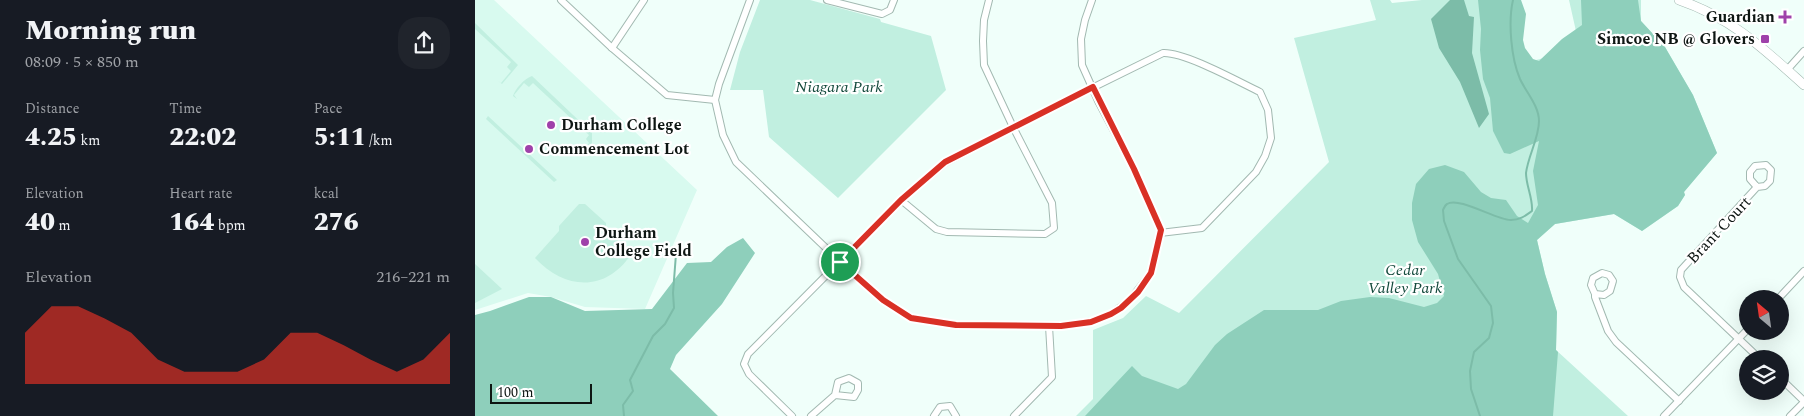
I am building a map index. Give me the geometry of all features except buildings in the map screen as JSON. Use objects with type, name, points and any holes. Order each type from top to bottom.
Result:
[{"type":"main road","points":[[1679,0],[1737,27],[1766,50],[1804,85]]},
{"type":"street","points":[[561,0],[612,48],[667,94],[715,100]]},
{"type":"street","points":[[612,48],[644,0]]},
{"type":"street","points":[[749,0],[715,100],[723,135],[736,162],[840,262],[883,300],[911,318],[956,325],[1049,326],[1091,322],[1121,308],[1138,292],[1151,273],[1161,230],[1083,65],[1081,39],[1092,0]]},
{"type":"street","points":[[827,0],[881,14],[890,10],[894,0]]},
{"type":"street","points":[[901,200],[936,230],[947,232],[1045,234],[1054,228],[1052,203],[1013,127],[985,65],[984,20],[989,0]]},
{"type":"street","points":[[1787,70],[1804,51]]},
{"type":"street","points":[[792,416],[749,374],[745,364],[748,354],[901,200],[945,162],[1093,87],[1163,53],[1169,53],[1183,56],[1259,92],[1268,110],[1271,138],[1265,156],[1256,172],[1202,228],[1160,233]]},
{"type":"street","name":"Brant Court","points":[[1739,339],[1684,287],[1680,277],[1681,270],[1757,187]]},
{"type":"street","points":[[1787,290],[1804,272]]},
{"type":"street","points":[[1595,294],[1596,302],[1613,338],[1679,401]]},
{"type":"street","points":[[1014,416],[1052,378],[1049,326]]},
{"type":"street","points":[[1664,416],[1739,339]]},
{"type":"street","name":"Brant Court","points":[[1740,340],[1751,350]]},
{"type":"street","points":[[1789,387],[1804,402],[1790,416]]},
{"type":"street","points":[[811,416],[835,395]]},
{"type":"street","points":[[934,416],[940,408],[951,406],[956,416]]},
{"type":"shaded area","name":"Durham College","points":[[475,0],[494,0],[697,190],[645,309],[585,307],[551,297],[528,293],[475,310]]},
{"type":"shaded area","points":[[1450,0],[1464,0],[1469,16],[1474,17],[1472,53],[1489,114],[1479,128],[1460,82],[1439,48],[1431,19]]},
{"type":"shaded area","points":[[1478,0],[1521,0],[1526,14],[1523,40],[1525,48],[1533,59],[1539,61],[1562,39],[1582,25],[1581,0],[1638,0],[1641,21],[1665,47],[1693,95],[1717,153],[1684,192],[1685,195],[1678,206],[1642,231],[1614,214],[1555,224],[1537,240],[1557,312],[1556,350],[1558,352],[1553,416],[1085,416],[1132,366],[1142,376],[1178,389],[1186,384],[1215,345],[1227,334],[1264,310],[1318,310],[1341,301],[1370,297],[1389,298],[1424,307],[1437,303],[1444,296],[1438,274],[1418,242],[1412,220],[1412,203],[1416,184],[1429,169],[1445,165],[1464,172],[1481,192],[1491,198],[1506,200],[1517,216],[1528,223],[1538,205],[1533,171],[1539,141],[1510,154],[1504,153],[1493,131],[1490,98],[1483,79]]},
{"type":"shaded area","points":[[743,238],[755,253],[722,304],[676,355],[670,369],[718,416],[475,416],[475,315],[529,297],[551,297],[585,311],[652,309],[687,263],[711,262],[727,247]]},
{"type":"green space","name":"Niagara Park","points":[[760,0],[810,0],[880,19],[881,22],[931,36],[946,90],[838,198],[769,137],[763,90],[730,90],[740,52]]},
{"type":"green space","name":"Cedar Valley Park","points":[[1370,0],[1390,0],[1392,3],[1422,0],[1520,0],[1524,63],[1580,49],[1569,0],[1641,0],[1641,21],[1665,47],[1693,95],[1717,153],[1684,192],[1685,195],[1678,206],[1642,231],[1614,214],[1555,224],[1537,240],[1557,312],[1556,350],[1628,416],[1076,416],[1093,399],[1093,330],[1123,318],[1146,296],[1179,313],[1329,162],[1294,38],[1376,20]]},
{"type":"green space","points":[[475,23],[518,65],[502,84],[497,80],[501,83],[511,71],[507,67],[511,62],[475,29]]},
{"type":"green space","points":[[532,76],[592,133],[592,143],[580,155],[577,156],[573,151],[579,155],[589,143],[586,139],[589,135],[533,83],[529,87],[524,83],[514,95],[517,99],[513,96],[521,84]]},
{"type":"green space","points":[[488,116],[557,180],[554,182],[486,119]]},
{"type":"green space","name":"Durham College Field","points":[[579,204],[585,204],[606,223],[606,230],[632,253],[622,266],[598,281],[572,281],[547,269],[535,258],[559,231],[559,226]]},
{"type":"green space","points":[[475,264],[502,289],[475,303]]},
{"type":"waterway","points":[[1480,416],[1471,389],[1470,371],[1474,352],[1489,338],[1493,323],[1491,306],[1458,259],[1444,221],[1443,210],[1447,204],[1453,202],[1460,203],[1497,217],[1511,220],[1525,216],[1532,211],[1526,173],[1539,121],[1537,110],[1520,79],[1514,61],[1511,29],[1513,0]]},
{"type":"waterway","points":[[624,416],[623,405],[633,391],[630,380],[653,336],[665,324],[674,308],[673,293],[676,254]]},
{"type":"place","name":"Guardian","points":[[1785,17]]},
{"type":"place","name":"Simcoe NB @ Glovers","points":[[1765,39]]},
{"type":"place","name":"Durham College","points":[[551,125]]},
{"type":"place","name":"Commencement Lot","points":[[529,149]]},
{"type":"place","name":"Durham College Field","points":[[585,242]]},
{"type":"route","points":[[1093,87],[1099,103],[1134,169],[1161,230],[1151,273],[1130,300],[1111,314],[1091,322],[1061,326],[956,325],[911,318],[883,300],[840,262],[901,200],[945,162],[1093,87]]}]
